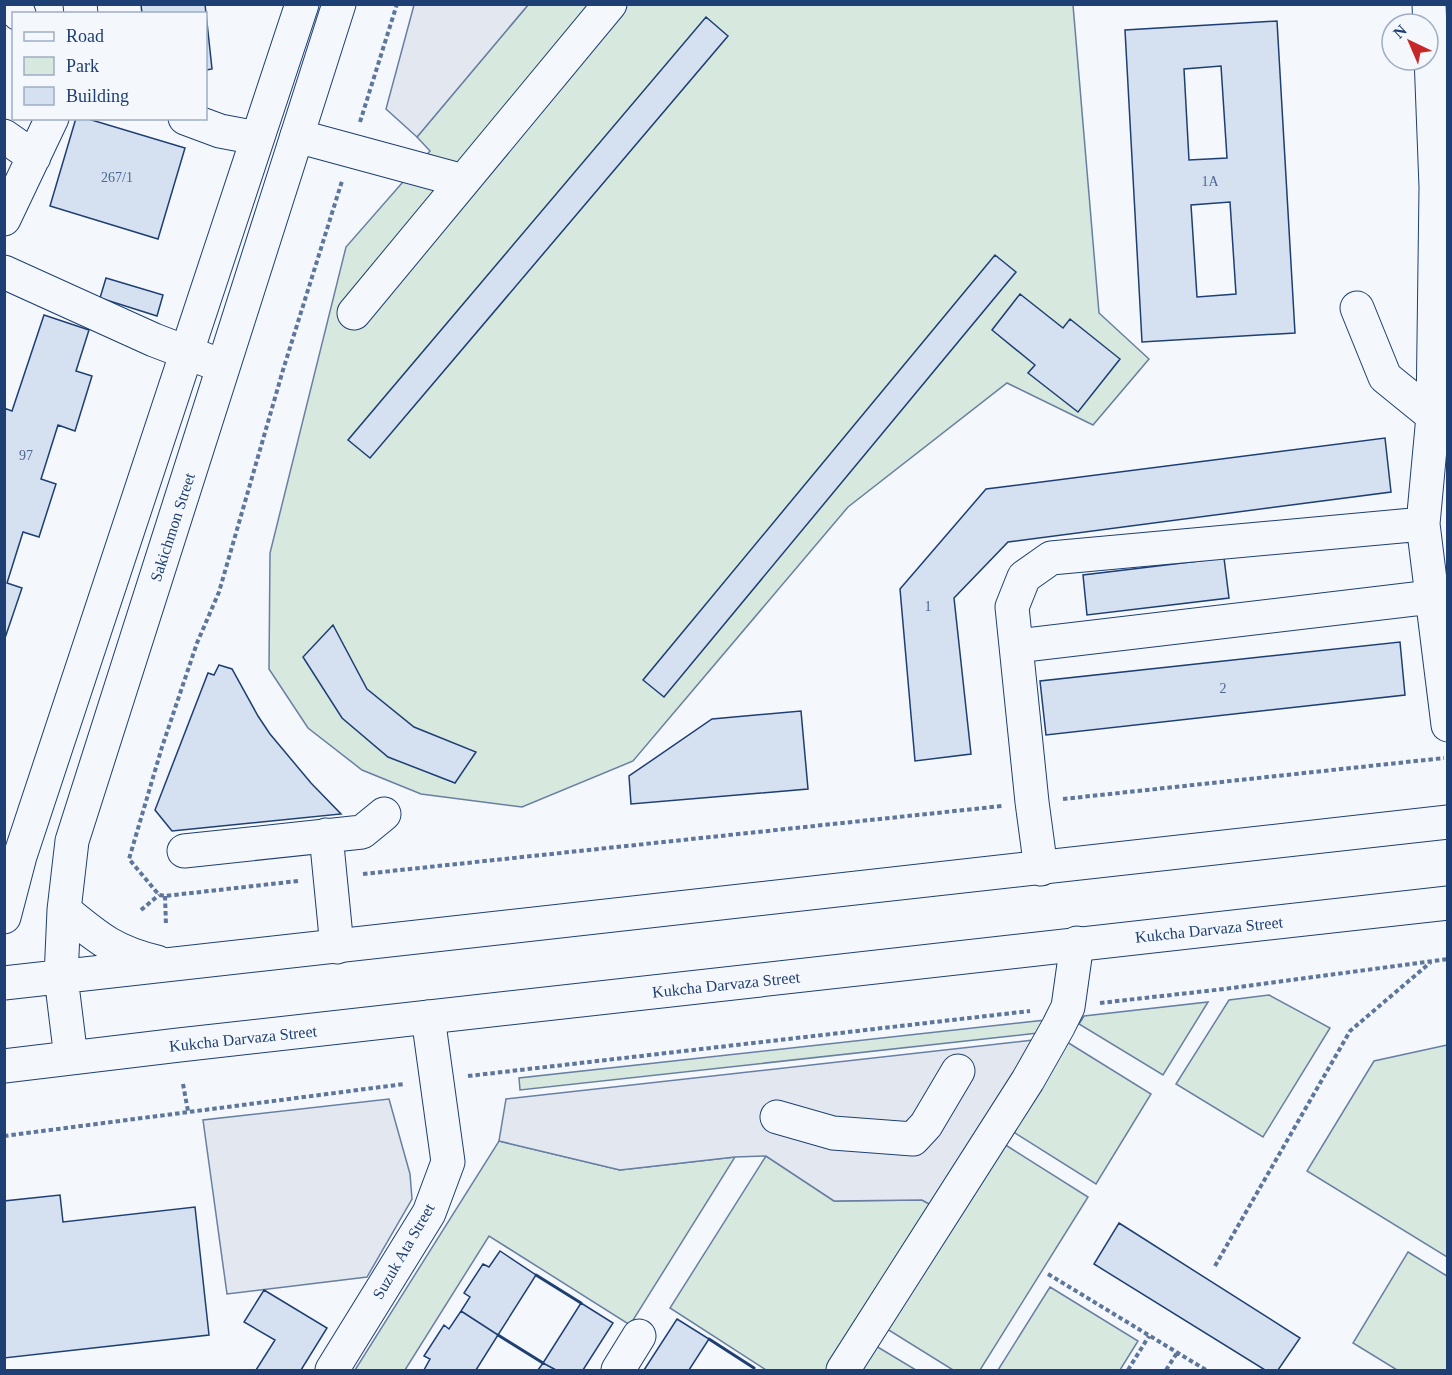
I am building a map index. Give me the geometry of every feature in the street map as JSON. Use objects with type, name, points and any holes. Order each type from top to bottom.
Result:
[{"type":"main road","points":[[4,917],[20,856],[302,4]]},
{"type":"main road","name":"Sakichmon Street","points":[[71,1058],[61,977],[64,910],[72,841],[339,4]]},
{"type":"main road","points":[[354,313],[610,4]]},
{"type":"main road","points":[[1429,4],[1442,187],[1433,416],[1423,524],[1440,596],[1448,724]]},
{"type":"main road","points":[[4,219],[51,120]]},
{"type":"main road","points":[[190,120],[220,131],[257,138]]},
{"type":"main road","points":[[4,136],[34,157]]},
{"type":"main road","points":[[297,136],[463,181]]},
{"type":"main road","points":[[4,273],[154,340],[222,366]]},
{"type":"main road","points":[[1358,308],[1385,377],[1433,416]]},
{"type":"main road","points":[[1041,869],[1012,607],[1024,577],[1051,558],[1423,524]]},
{"type":"main road","points":[[1016,646],[1440,596]]},
{"type":"main road","points":[[184,851],[362,832],[384,814]]},
{"type":"main road","points":[[4,983],[1448,822]]},
{"type":"main road","points":[[326,835],[338,947]]},
{"type":"main road","name":"Kukcha Darvaza Street","points":[[5,1062],[71,1058],[1448,903]]},
{"type":"main road","points":[[64,910],[110,946],[138,958],[171,965]]},
{"type":"main road","points":[[843,1371],[1028,1080],[1068,1007],[1077,944]]},
{"type":"main road","name":"Suzuk Ata Street","points":[[332,1371],[429,1213],[448,1162],[428,1017]]},
{"type":"main road","points":[[777,1117],[833,1133],[913,1139],[926,1125],[958,1071]]},
{"type":"main road","points":[[618,1371],[639,1336]]},
{"type":"path","points":[[397,4],[283,370],[219,592],[197,643],[162,747],[129,859],[159,895],[1448,758]]},
{"type":"path","points":[[141,910],[159,895]]},
{"type":"path","points":[[165,896],[166,925]]},
{"type":"path","points":[[4,1136],[436,1080],[1224,989],[1448,959]]},
{"type":"path","points":[[1215,1266],[1350,1031],[1432,961]]},
{"type":"path","points":[[183,1084],[188,1111]]},
{"type":"path","points":[[1048,1274],[1206,1371]]},
{"type":"path","points":[[1128,1371],[1149,1336]]},
{"type":"path","points":[[1166,1371],[1177,1353]]},
{"type":"green space","points":[[528,5],[1073,5],[1099,313],[1149,359],[1093,425],[1007,383],[848,507],[633,761],[522,807],[421,794],[362,770],[308,728],[269,669],[270,553],[346,247],[430,151],[417,137]]},
{"type":"green space","points":[[1269,995],[1330,1028],[1263,1137],[1176,1084],[1229,1000]]},
{"type":"green space","points":[[1208,1002],[1163,1075],[1079,1024],[1084,1016]]},
{"type":"green space","points":[[1046,1020],[1038,1033],[520,1090],[519,1078]]},
{"type":"green space","points":[[1067,1042],[1151,1094],[1096,1184],[1012,1131]]},
{"type":"green space","points":[[1448,1045],[1447,1257],[1307,1171],[1374,1061]]},
{"type":"green space","points":[[499,1141],[620,1170],[735,1157],[630,1325],[489,1236],[405,1370],[355,1370]]},
{"type":"green space","points":[[1004,1144],[1088,1197],[980,1370],[953,1370],[887,1329]]},
{"type":"green space","points":[[766,1156],[834,1201],[922,1200],[933,1206],[828,1370],[766,1370],[670,1308]]},
{"type":"green space","points":[[1408,1252],[1447,1276],[1447,1370],[1397,1370],[1353,1343]]},
{"type":"green space","points":[[1050,1287],[1138,1341],[1120,1370],[998,1370]]},
{"type":"green space","points":[[876,1346],[916,1370],[861,1370]]},
{"type":"shaded area","points":[[414,5],[528,5],[417,137],[386,109]]},
{"type":"shaded area","points":[[1034,1040],[933,1206],[922,1200],[834,1201],[766,1156],[735,1157],[620,1170],[499,1141],[506,1099]]},
{"type":"shaded area","points":[[389,1099],[410,1174],[412,1199],[367,1277],[227,1294],[203,1120]]},
{"type":"building","points":[[141,4],[205,4],[206,12],[142,12]]},
{"type":"building","points":[[706,17],[728,36],[370,458],[348,440]]},
{"type":"building","points":[[1277,21],[1295,333],[1142,342],[1125,30]],"holes":[[[1221,66],[1227,158],[1189,160],[1184,69]],[[1230,202],[1236,294],[1197,297],[1191,205]]]},
{"type":"building","points":[[207,23],[212,69],[207,70]]},
{"type":"building","points":[[75,120],[92,120],[185,148],[158,239],[50,206]]},
{"type":"building","points":[[995,255],[1016,272],[664,697],[643,680]]},
{"type":"building","points":[[106,278],[163,295],[157,316],[100,298]]},
{"type":"building","points":[[1020,294],[1063,328],[1070,319],[1120,359],[1078,412],[1028,373],[1035,365],[992,330]]},
{"type":"building","points":[[44,315],[89,330],[76,371],[92,376],[75,431],[58,425],[41,479],[56,484],[39,537],[23,532],[7,583],[22,588],[4,641],[4,408],[12,411]]},
{"type":"building","points":[[1385,438],[1391,492],[1008,542],[954,598],[971,754],[915,761],[900,589],[986,489]]},
{"type":"building","points":[[1224,558],[1229,598],[1087,615],[1083,575]]},
{"type":"building","points":[[333,625],[367,689],[414,727],[476,752],[455,783],[388,757],[342,718],[303,657]]},
{"type":"building","points":[[1400,642],[1405,695],[1046,735],[1040,681]]},
{"type":"building","points":[[219,665],[232,669],[270,734],[311,783],[341,814],[172,831],[155,810],[208,673],[214,675]]},
{"type":"building","points":[[801,711],[808,789],[631,804],[629,776],[712,719]]},
{"type":"building","points":[[60,1195],[63,1222],[195,1207],[209,1335],[4,1358],[4,1201]]},
{"type":"building","points":[[1119,1223],[1300,1338],[1278,1370],[1265,1370],[1094,1264]]},
{"type":"building","points":[[500,1251],[536,1275],[498,1335],[461,1311],[470,1297],[464,1293],[483,1264],[489,1267]]},
{"type":"building","points":[[264,1290],[327,1328],[301,1370],[256,1370],[275,1340],[244,1322]]},
{"type":"building","points":[[581,1303],[613,1323],[583,1370],[556,1370],[543,1363]]},
{"type":"building","points":[[461,1311],[498,1335],[476,1370],[424,1370],[430,1359],[424,1356],[444,1325],[449,1329]]},
{"type":"building","points":[[677,1319],[709,1339],[689,1370],[644,1370]]},
{"type":"building","points":[[543,1363],[556,1370],[538,1370]]},
{"type":"wall","points":[[536,1275],[581,1303]]},
{"type":"wall","points":[[498,1335],[543,1363]]},
{"type":"wall","points":[[709,1339],[754,1368]]}]
